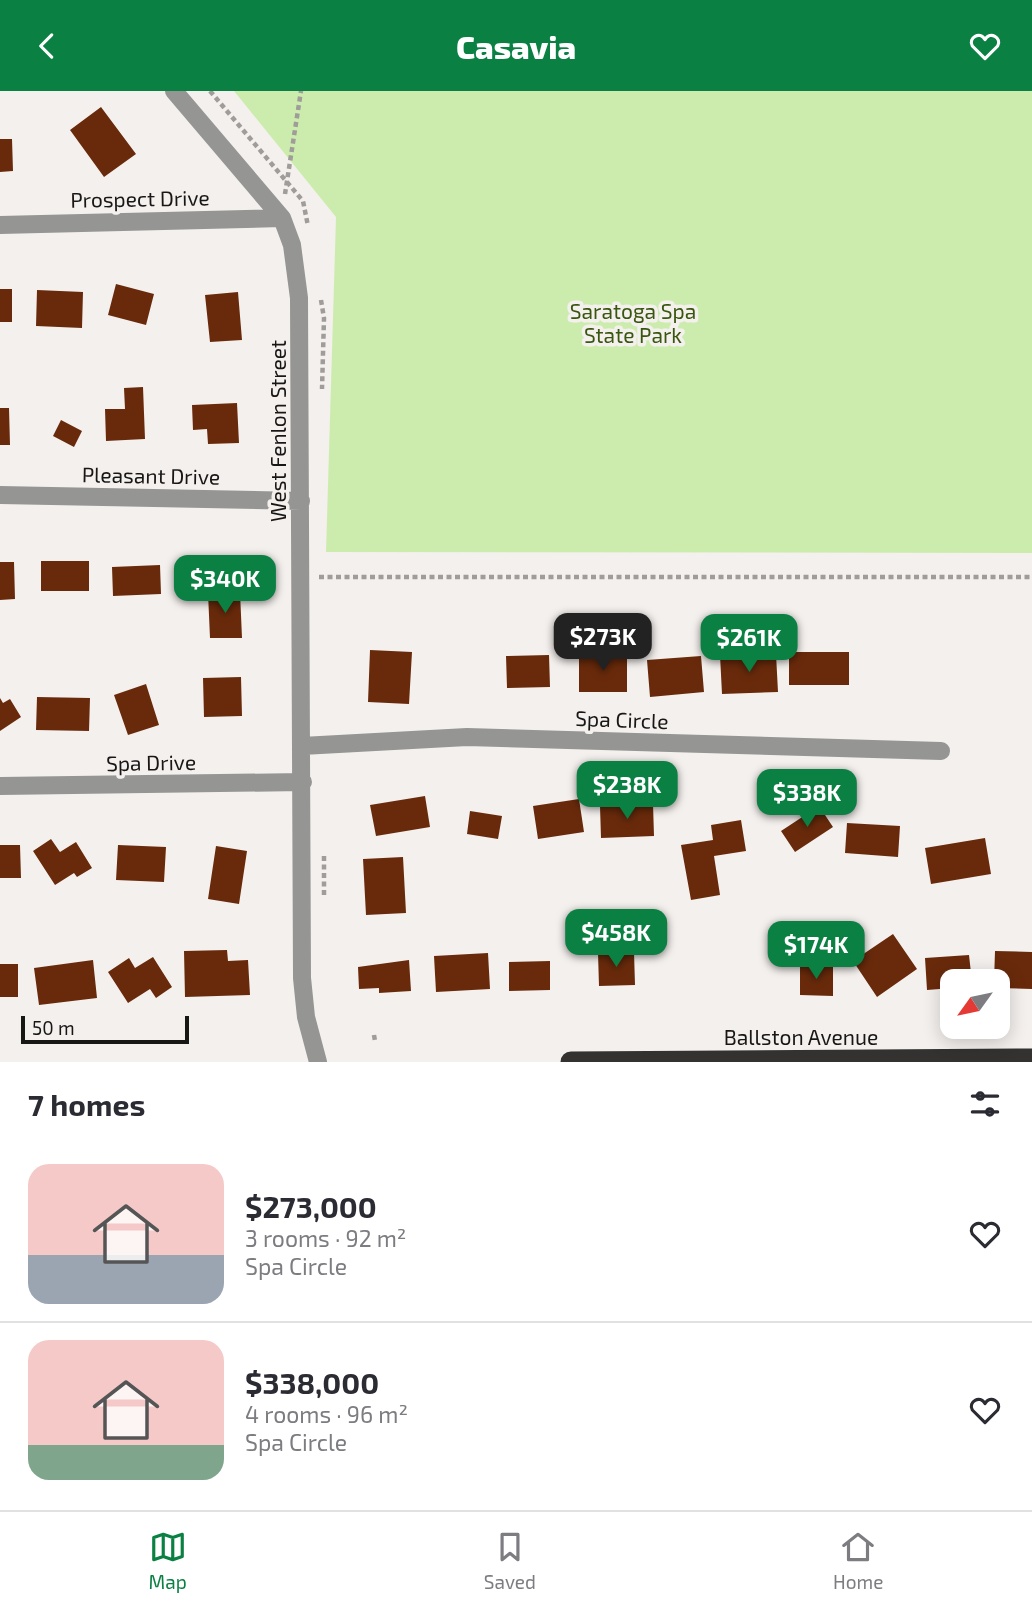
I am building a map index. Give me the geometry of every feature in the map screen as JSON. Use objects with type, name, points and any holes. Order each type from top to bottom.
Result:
[{"type":"highway","name":"Ballston Avenue","points":[[571,1062],[1032,1059]]},
{"type":"street","name":"West Fenlon Street","points":[[174,91],[282,218],[292,245],[299,297],[302,978],[306,1017],[318,1062]]},
{"type":"street","name":"Prospect Drive","points":[[0,225],[282,218]]},
{"type":"street","name":"Pleasant Drive","points":[[0,495],[301,501]]},
{"type":"street","name":"Spa Circle","points":[[302,745],[467,737],[941,751]]},
{"type":"street","name":"Spa Drive","points":[[0,786],[303,782]]},
{"type":"path","points":[[282,218],[301,91]]},
{"type":"path","points":[[300,577],[1032,577]]},
{"type":"green space","name":"Saratoga Spa State Park","points":[[234,91],[1032,91],[1032,553],[326,552],[336,217]]},
{"type":"building","points":[[101,107],[136,154],[104,177],[70,130]]},
{"type":"building","points":[[0,139],[12,139],[13,171],[0,172]]},
{"type":"building","points":[[116,284],[154,294],[146,325],[108,315]]},
{"type":"building","points":[[0,289],[12,289],[12,322],[0,322]]},
{"type":"building","points":[[37,290],[83,292],[82,328],[36,326]]},
{"type":"building","points":[[238,292],[242,340],[210,342],[205,295]]},
{"type":"building","points":[[143,387],[145,439],[106,441],[105,409],[125,409],[124,388]]},
{"type":"building","points":[[237,403],[239,443],[208,444],[207,429],[193,430],[192,405]]},
{"type":"building","points":[[0,408],[9,408],[10,445],[0,445]]},
{"type":"building","points":[[61,420],[82,431],[74,447],[53,436]]},
{"type":"building","points":[[41,561],[89,561],[89,591],[41,591]]},
{"type":"building","points":[[0,562],[14,562],[15,599],[0,600]]},
{"type":"building","points":[[160,565],[161,594],[113,596],[112,567]]},
{"type":"building","points":[[240,592],[242,638],[210,638],[208,593]]},
{"type":"building","points":[[370,650],[412,652],[409,704],[368,702]]},
{"type":"building","points":[[789,652],[849,652],[849,685],[789,685]]},
{"type":"building","points":[[579,654],[627,654],[627,692],[579,692]]},
{"type":"building","points":[[776,654],[778,692],[722,694],[720,655]]},
{"type":"building","points":[[549,655],[550,687],[507,688],[506,656]]},
{"type":"building","points":[[701,656],[704,692],[650,697],[647,660]]},
{"type":"building","points":[[241,677],[242,716],[204,717],[203,678]]},
{"type":"building","points":[[146,684],[159,725],[128,735],[114,695]]},
{"type":"building","points":[[37,697],[90,698],[89,731],[36,730]]},
{"type":"building","points":[[0,698],[3,703],[10,699],[21,717],[0,731]]},
{"type":"building","points":[[425,796],[430,827],[376,836],[370,805]]},
{"type":"building","points":[[579,799],[584,832],[538,839],[533,806]]},
{"type":"building","points":[[653,804],[654,836],[601,838],[600,806]]},
{"type":"building","points":[[819,806],[833,827],[795,852],[781,831]]},
{"type":"building","points":[[470,811],[502,816],[498,839],[467,834]]},
{"type":"building","points":[[741,820],[746,851],[714,856],[720,895],[691,900],[681,845],[713,840],[711,825]]},
{"type":"building","points":[[847,823],[900,826],[898,857],[845,853]]},
{"type":"building","points":[[985,838],[991,874],[931,884],[925,848]]},
{"type":"building","points":[[51,839],[60,852],[76,842],[92,868],[77,877],[74,873],[55,885],[33,851]]},
{"type":"building","points":[[0,845],[20,845],[21,878],[0,878]]},
{"type":"building","points":[[118,845],[166,847],[164,882],[116,880]]},
{"type":"building","points":[[216,846],[247,851],[239,904],[208,899]]},
{"type":"building","points":[[403,857],[406,913],[366,915],[363,859]]},
{"type":"building","points":[[893,934],[917,969],[877,997],[853,961]]},
{"type":"building","points":[[227,950],[228,961],[248,960],[250,995],[185,997],[184,951]]},
{"type":"building","points":[[995,951],[1032,952],[1032,989],[1010,988],[1010,969],[994,969]]},
{"type":"building","points":[[634,952],[635,985],[599,986],[598,953]]},
{"type":"building","points":[[488,953],[490,989],[436,992],[434,956]]},
{"type":"building","points":[[969,955],[971,969],[940,969],[940,989],[927,990],[925,958]]},
{"type":"building","points":[[153,957],[172,987],[156,998],[150,989],[128,1003],[108,972],[129,958],[135,968]]},
{"type":"building","points":[[93,960],[97,998],[39,1005],[34,968]]},
{"type":"building","points":[[409,960],[411,991],[379,993],[379,988],[359,989],[358,967]]},
{"type":"building","points":[[550,961],[550,990],[509,991],[509,962]]},
{"type":"building","points":[[0,964],[18,964],[18,997],[0,997]]},
{"type":"building","points":[[800,966],[833,967],[833,996],[800,995]]}]
